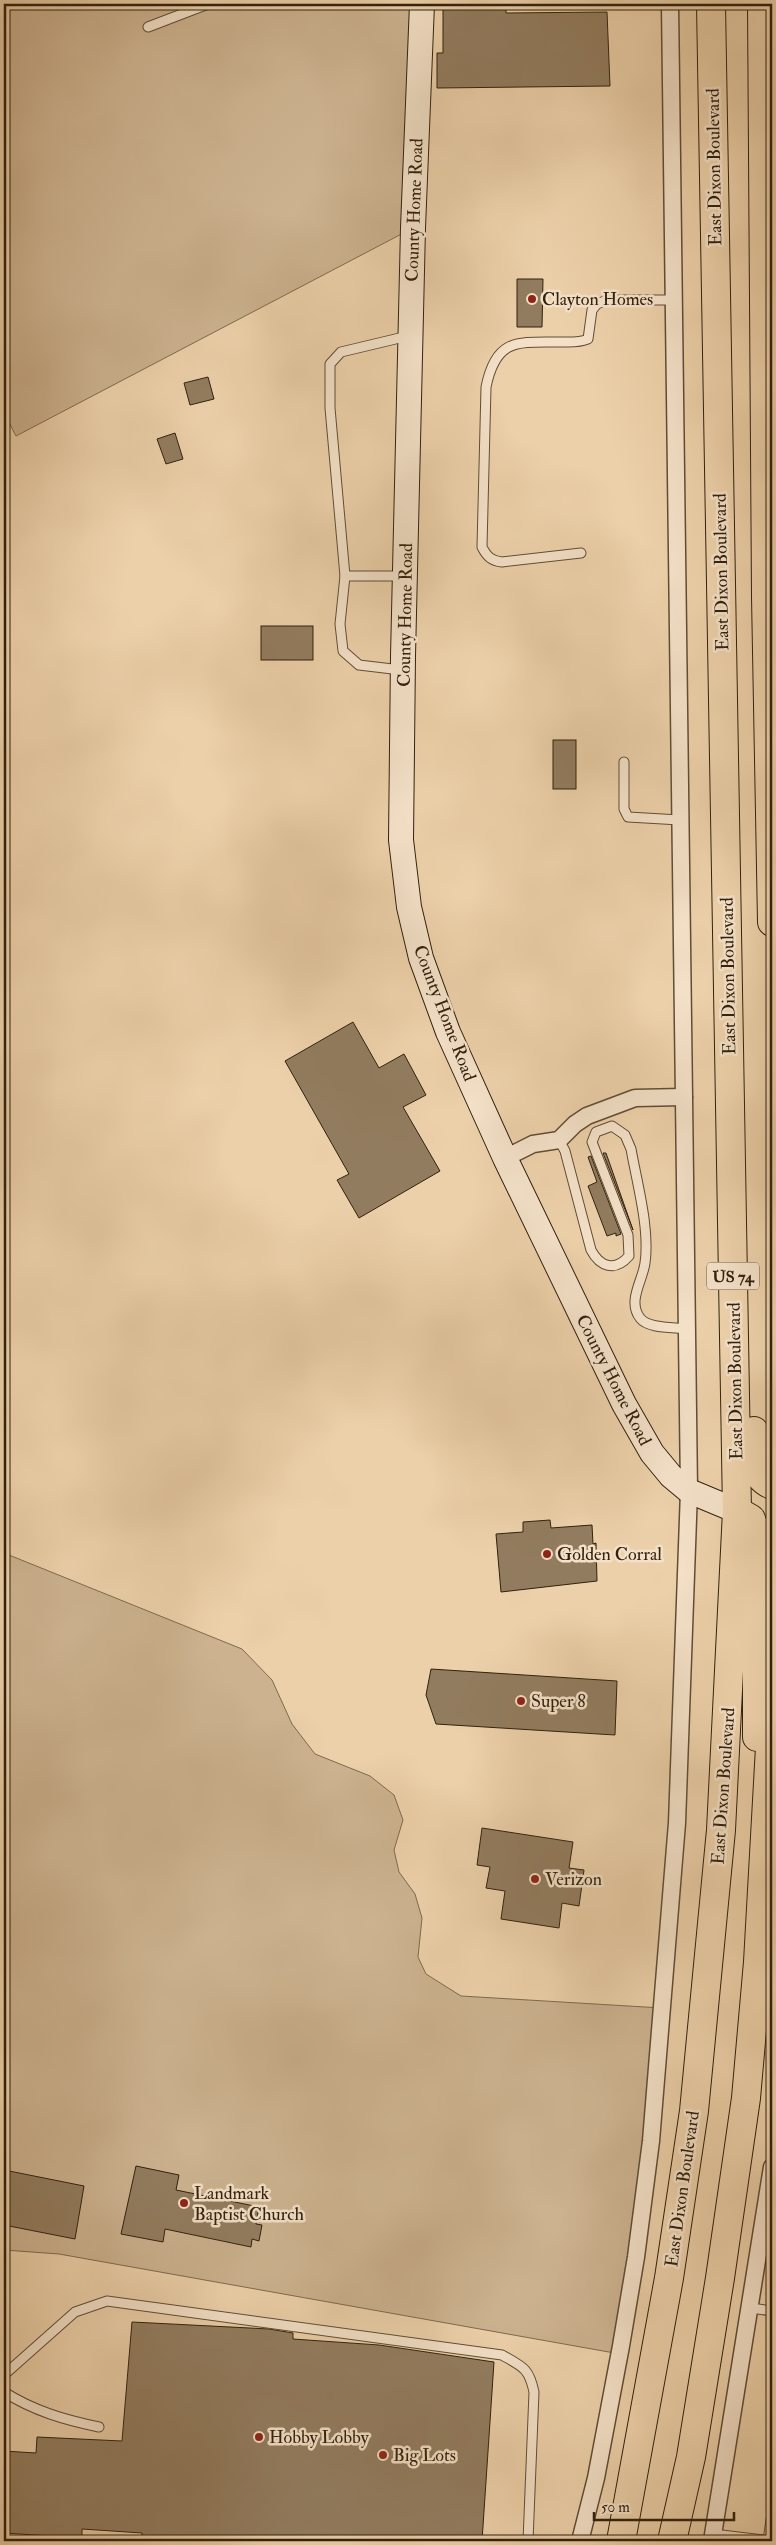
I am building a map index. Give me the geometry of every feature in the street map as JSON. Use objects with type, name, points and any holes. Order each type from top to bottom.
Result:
[{"type":"highway","name":"East Dixon Boulevard","points":[[621,2541],[669,2278],[694,2111],[721,1830],[737,1511],[711,4]]},
{"type":"highway","points":[[765,14],[766,587],[772,922]]},
{"type":"highway","points":[[731,1129],[743,1146],[745,1156],[752,1302],[754,1460],[760,1478],[772,1485]]},
{"type":"highway","name":"County Home Road","points":[[737,1511],[750,1519],[757,1537],[757,1736],[760,1752],[769,1773]]},
{"type":"highway","points":[[672,2541],[692,2448],[720,2278],[746,2098],[758,1962],[772,1711]]},
{"type":"street","name":"County Home Road","points":[[422,4],[411,336],[401,840],[409,907],[421,958],[448,1032],[505,1158],[624,1404],[652,1453],[671,1476],[689,1491],[737,1511]]},
{"type":"street","name":"East Dixon Boulevard","points":[[580,2541],[596,2478],[635,2266],[651,2141],[677,1823],[689,1491],[670,4]]},
{"type":"street","points":[[505,1158],[534,1144],[559,1140],[575,1124],[588,1116],[634,1098],[684,1096]]},
{"type":"street","points":[[713,2538],[772,2167]]},
{"type":"lane","points":[[148,27],[208,4]]},
{"type":"lane","points":[[581,553],[502,562],[494,562],[486,555],[482,547],[486,387],[489,373],[498,352],[510,346],[534,342],[579,342],[588,339],[592,310],[602,302],[674,300]]},
{"type":"lane","points":[[404,670],[359,665],[343,651],[340,624],[345,576],[330,408],[330,364],[341,352],[411,336]]},
{"type":"lane","points":[[345,576],[405,576]]},
{"type":"lane","points":[[624,762],[624,809],[628,817],[680,820]]},
{"type":"lane","points":[[559,1140],[565,1151],[591,1250],[600,1262],[609,1267],[616,1266],[629,1256],[629,1243],[592,1142],[596,1132],[612,1126],[625,1135],[631,1149],[645,1241],[646,1261],[636,1293],[636,1310],[639,1317],[648,1324],[687,1329]]},
{"type":"lane","points":[[4,2375],[75,2312],[107,2301],[502,2356],[522,2366],[531,2376],[534,2392],[528,2541]]},
{"type":"lane","points":[[751,2308],[772,2311]]},
{"type":"lane","points":[[4,2392],[25,2405],[66,2421],[99,2427]]},
{"type":"lane","points":[[713,2538],[770,2541],[772,2513]]},
{"type":"shaded area","points":[[4,4],[422,4],[413,228],[16,436],[4,413]]},
{"type":"shaded area","points":[[4,1553],[242,1649],[272,1680],[292,1724],[315,1754],[370,1776],[394,1795],[403,1820],[394,1850],[399,1872],[415,1894],[422,1918],[418,1957],[426,1974],[461,1996],[662,2008],[620,2354],[59,2254],[4,2250]]},
{"type":"building","points":[[443,4],[506,4],[506,13],[607,12],[610,86],[437,88],[437,53],[443,53]]},
{"type":"building","points":[[517,279],[543,279],[542,327],[517,327]]},
{"type":"building","points":[[208,377],[214,399],[190,405],[184,383]]},
{"type":"building","points":[[175,433],[183,459],[166,464],[157,439]]},
{"type":"building","points":[[261,626],[313,626],[313,660],[261,660]]},
{"type":"building","points":[[553,740],[576,740],[576,789],[553,789]]},
{"type":"building","points":[[353,1022],[379,1068],[404,1054],[426,1095],[403,1107],[440,1171],[359,1218],[337,1180],[349,1174],[285,1061]]},
{"type":"building","points":[[603,1153],[606,1153],[633,1230]]},
{"type":"building","points":[[591,1156],[621,1234],[616,1236],[616,1233],[607,1236],[588,1186],[597,1182],[588,1157]]},
{"type":"building","name":"Golden Corral","points":[[550,1520],[551,1528],[592,1525],[593,1544],[596,1543],[597,1581],[501,1592],[496,1534],[523,1532],[523,1522]]},
{"type":"building","name":"Super 8","points":[[431,1669],[617,1681],[615,1735],[436,1724],[426,1695]]},
{"type":"building","name":"Verizon","points":[[482,1828],[573,1842],[569,1868],[584,1870],[579,1906],[562,1903],[559,1928],[501,1919],[505,1891],[486,1888],[490,1867],[477,1865]]},
{"type":"building","points":[[136,2166],[179,2175],[176,2190],[259,2207],[256,2224],[262,2225],[259,2241],[252,2239],[251,2247],[165,2229],[163,2242],[121,2234]]},
{"type":"building","points":[[4,2170],[84,2186],[75,2239],[4,2225]]},
{"type":"building","points":[[132,2322],[269,2329],[293,2333],[293,2339],[379,2345],[494,2362],[482,2541],[261,2541],[205,2537],[204,2541],[142,2541],[142,2533],[82,2529],[82,2538],[4,2533],[4,2451],[36,2453],[37,2437],[122,2441]]},
{"type":"place","name":"Clayton Homes","points":[[532,299]]},
{"type":"place","name":"Golden Corral","points":[[547,1554]]},
{"type":"place","name":"Super 8","points":[[521,1701]]},
{"type":"place","name":"Verizon","points":[[535,1879]]},
{"type":"place","name":"Landmark Baptist Church","points":[[184,2203]]},
{"type":"place","name":"Hobby Lobby","points":[[259,2437]]},
{"type":"place","name":"Big Lots","points":[[383,2455]]}]
